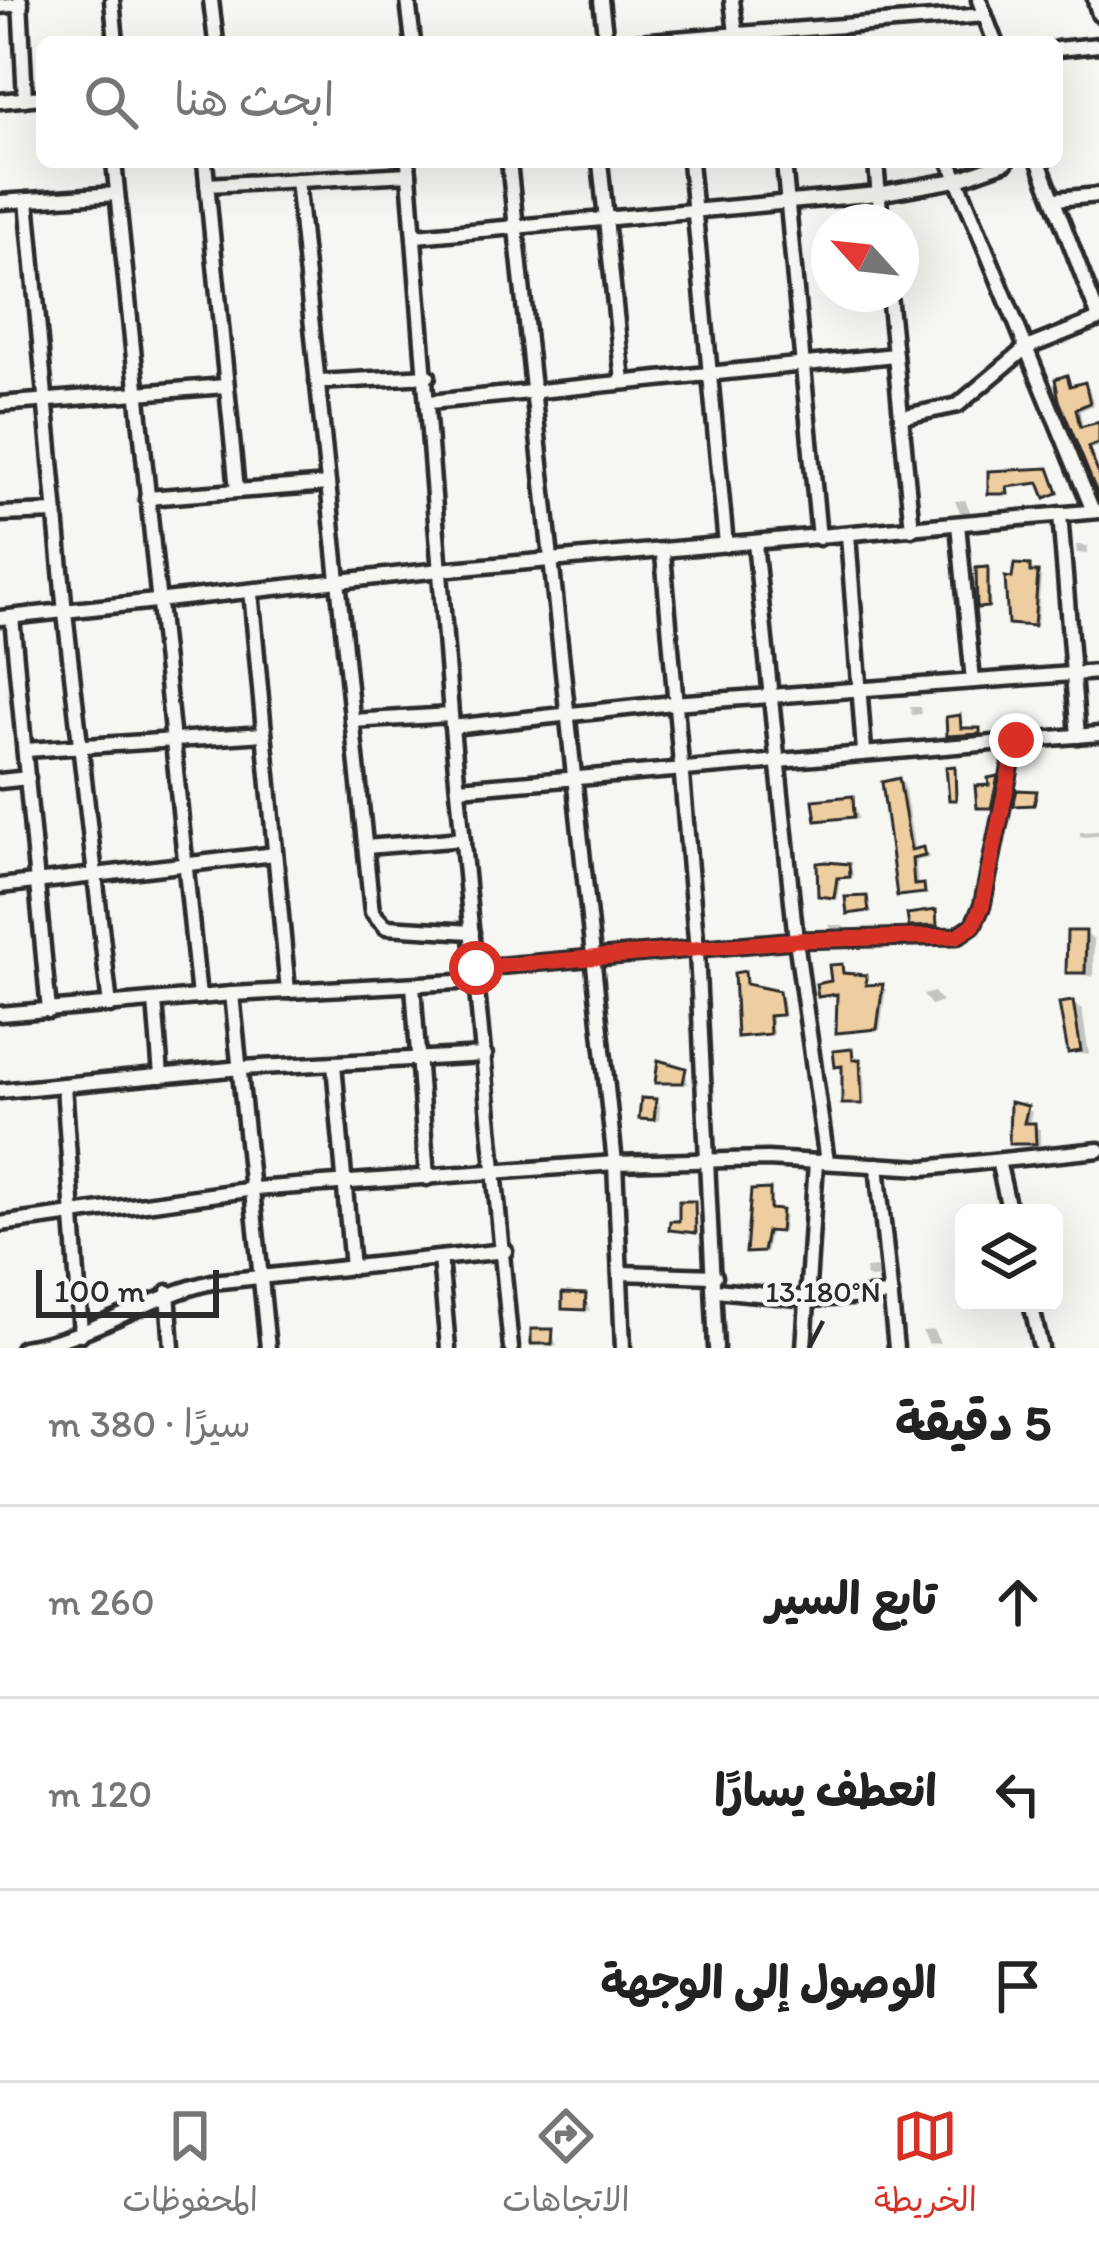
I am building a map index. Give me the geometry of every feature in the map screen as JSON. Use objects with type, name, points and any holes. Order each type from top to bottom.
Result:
[{"type":"street","points":[[112,0],[115,36]]},
{"type":"street","points":[[212,0],[215,36]]},
{"type":"street","points":[[408,0],[412,36]]},
{"type":"street","points":[[601,0],[605,36]]},
{"type":"street","points":[[732,0],[736,33]]},
{"type":"street","points":[[980,0],[993,36]]},
{"type":"street","points":[[1095,0],[1099,14]]},
{"type":"street","points":[[0,6],[21,2],[25,99]]},
{"type":"street","points":[[780,36],[985,15]]},
{"type":"street","points":[[864,24],[865,36]]},
{"type":"street","points":[[715,36],[764,36]]},
{"type":"street","points":[[1063,48],[1099,44]]},
{"type":"street","points":[[0,101],[36,98]]},
{"type":"street","points":[[115,168],[134,394],[200,997]]},
{"type":"street","points":[[206,168],[237,490]]},
{"type":"street","points":[[207,185],[409,168],[451,721],[511,1348]]},
{"type":"street","points":[[509,168],[615,1162],[623,1348]]},
{"type":"street","points":[[602,168],[623,381]]},
{"type":"street","points":[[691,168],[727,545]]},
{"type":"street","points":[[784,168],[819,538]]},
{"type":"street","points":[[876,168],[879,204]]},
{"type":"street","points":[[49,1011],[26,750],[6,618],[440,570],[663,554],[1096,511],[952,168]]},
{"type":"street","points":[[416,236],[878,194],[956,180],[989,168]]},
{"type":"street","points":[[901,417],[958,405],[1026,348],[1099,319],[1096,297],[1043,168]]},
{"type":"street","points":[[297,180],[336,581],[377,921],[386,927],[472,932]]},
{"type":"street","points":[[0,202],[117,194]]},
{"type":"street","points":[[1056,199],[1099,195]]},
{"type":"street","points":[[27,200],[65,613],[84,747],[110,1006]]},
{"type":"street","points":[[891,312],[912,529]]},
{"type":"street","points":[[430,402],[896,356]]},
{"type":"street","points":[[317,382],[428,376]]},
{"type":"street","points":[[0,404],[225,386]]},
{"type":"street","points":[[148,497],[328,484]]},
{"type":"street","points":[[0,514],[55,512]]},
{"type":"street","points":[[1060,514],[1078,736]]},
{"type":"street","points":[[958,524],[973,681]]},
{"type":"street","points":[[848,535],[864,751]]},
{"type":"street","points":[[755,543],[822,1162],[804,1348]]},
{"type":"street","points":[[663,554],[677,769],[697,951],[716,1348]]},
{"type":"street","points":[[251,591],[288,991]]},
{"type":"street","points":[[352,721],[564,715],[1099,671]]},
{"type":"street","points":[[26,750],[264,734]]},
{"type":"street","points":[[459,788],[779,757],[1099,734]]},
{"type":"street","points":[[0,1014],[232,994],[413,985],[592,958],[796,940],[957,936],[973,926],[1001,832],[1016,740]]},
{"type":"street","points":[[0,781],[28,778]]},
{"type":"street","points":[[366,847],[464,839]]},
{"type":"street","points":[[0,886],[275,854]]},
{"type":"street","points":[[413,985],[427,1178]]},
{"type":"street","points":[[232,994],[268,1348]]},
{"type":"street","points":[[155,1001],[161,1076]]},
{"type":"street","points":[[0,1091],[241,1068],[485,1055]]},
{"type":"street","points":[[334,1064],[352,1268]]},
{"type":"street","points":[[64,1085],[81,1334]]},
{"type":"street","points":[[0,1224],[254,1189],[615,1162],[710,1158],[924,1168],[1099,1150]]},
{"type":"street","points":[[998,1160],[1008,1204]]},
{"type":"street","points":[[877,1165],[896,1348]]},
{"type":"street","points":[[23,1348],[81,1334],[168,1292],[505,1251]]},
{"type":"street","points":[[440,1258],[448,1348]]},
{"type":"street","points":[[620,1273],[808,1299],[891,1295]]},
{"type":"street","points":[[168,1292],[172,1348]]},
{"type":"street","points":[[1033,1312],[1041,1348]]},
{"type":"building","points":[[1067,375],[1070,386],[1085,382],[1090,403],[1076,409],[1080,427],[1099,422],[1099,443],[1088,447],[1099,475],[1099,498],[1059,400],[1055,379]]},
{"type":"building","points":[[1049,468],[1058,493],[1045,498],[1039,483],[1007,487],[1008,494],[988,494],[988,471]]},
{"type":"building","points":[[1014,564],[1030,565],[1030,572],[1038,572],[1034,626],[1008,624],[1005,577],[1012,578]]},
{"type":"building","points":[[988,567],[988,607],[977,608],[976,568]]},
{"type":"building","points":[[960,715],[961,728],[980,728],[980,734],[947,736],[946,717]]},
{"type":"building","points":[[955,766],[956,800],[949,800],[946,767]]},
{"type":"building","points":[[998,776],[991,808],[977,808],[975,786],[989,785],[988,778]]},
{"type":"building","points":[[899,778],[911,850],[923,847],[925,856],[912,859],[914,885],[924,884],[925,893],[897,896],[882,782]]},
{"type":"building","points":[[1017,790],[1037,791],[1034,805],[1013,806]]},
{"type":"building","points":[[853,796],[854,817],[816,821],[813,800]]},
{"type":"building","points":[[817,863],[849,864],[850,877],[837,878],[834,898],[818,896]]},
{"type":"building","points":[[867,896],[869,911],[847,914],[845,897]]},
{"type":"building","points":[[936,910],[937,926],[909,927],[907,914]]},
{"type":"building","points":[[1067,931],[1086,931],[1085,973],[1066,973]]},
{"type":"building","points":[[842,964],[843,973],[866,975],[866,985],[883,984],[877,1029],[836,1033],[837,994],[818,997],[816,984],[831,981],[829,965]]},
{"type":"building","points":[[745,971],[746,984],[779,991],[782,1015],[769,1016],[770,1034],[737,1037],[734,973]]},
{"type":"building","points":[[1073,1001],[1081,1051],[1068,1053],[1059,1003]]},
{"type":"building","points":[[852,1049],[853,1060],[860,1059],[862,1104],[842,1104],[842,1066],[835,1067],[833,1051]]},
{"type":"building","points":[[658,1060],[686,1068],[683,1083],[655,1083]]},
{"type":"building","points":[[641,1098],[656,1099],[654,1120],[639,1119]]},
{"type":"building","points":[[1010,1102],[1028,1106],[1024,1123],[1035,1123],[1036,1144],[1009,1144]]},
{"type":"building","points":[[770,1189],[770,1209],[782,1210],[780,1232],[767,1231],[763,1252],[746,1253],[751,1190]]},
{"type":"building","points":[[679,1201],[695,1201],[696,1233],[669,1230],[670,1221],[679,1221]]},
{"type":"building","points":[[562,1293],[586,1294],[585,1310],[562,1309]]},
{"type":"building","points":[[531,1329],[553,1329],[552,1344],[531,1344]]},
{"type":"route","points":[[476,968],[796,940],[957,936],[973,926],[982,906],[1001,832],[1016,740]]}]
